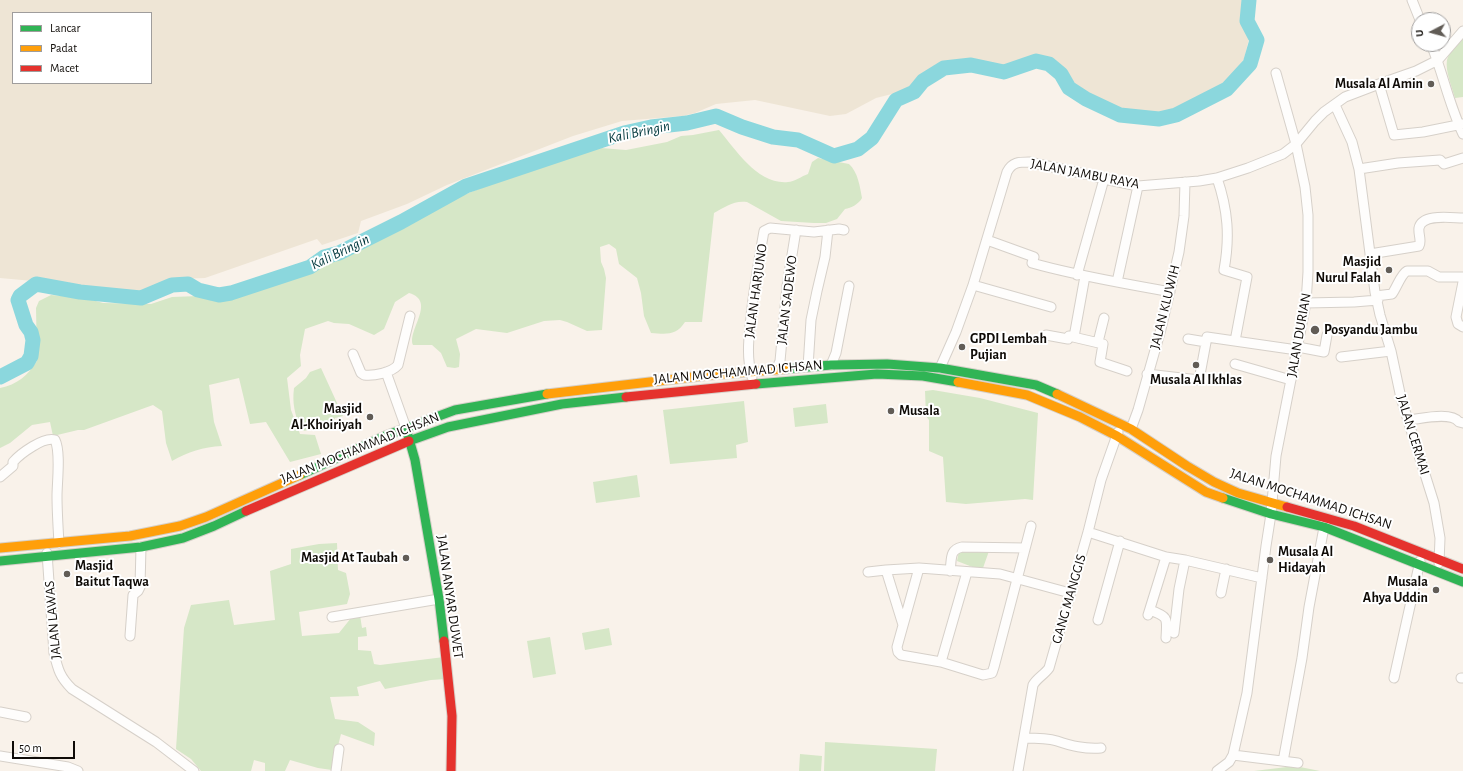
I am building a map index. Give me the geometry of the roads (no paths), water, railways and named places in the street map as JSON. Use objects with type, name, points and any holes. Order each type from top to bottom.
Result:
[{"type":"main road","name":"JALAN MOCHAMMAD ICHSAN","points":[[0,548],[130,536],[158,531],[196,521],[406,428],[455,410],[560,392],[710,375],[831,365],[887,364],[940,368],[1036,385],[1122,424],[1187,466],[1214,482],[1238,493],[1354,526],[1463,569]]},
{"type":"main road","name":"JALAN MOCHAMMAD ICHSAN","points":[[0,561],[48,558],[141,547],[183,538],[214,526],[281,495],[410,440],[448,427],[562,404],[754,384],[877,374],[923,376],[978,385],[1027,396],[1080,417],[1121,438],[1206,492],[1271,514],[1324,527],[1463,582]]},
{"type":"main road","points":[[978,385],[979,374]]},
{"type":"main road","name":"JALAN ANYAR DUWET","points":[[406,428],[416,468],[439,599],[452,716],[452,771]]},
{"type":"main road","points":[[1121,438],[1131,429]]},
{"type":"street","points":[[1412,0],[1417,12]]},
{"type":"street","points":[[1438,60],[1463,31]]},
{"type":"street","points":[[1379,84],[1394,135],[1462,128],[1445,87],[1434,52]]},
{"type":"street","name":"JALAN JAMBU RAYA","points":[[940,368],[956,332],[973,285],[1007,172],[1010,166],[1014,163],[1029,162],[1138,186],[1217,178],[1283,154],[1296,144],[1315,121],[1345,97],[1416,71],[1438,60]]},
{"type":"street","name":"JALAN DURIAN","points":[[1234,750],[1247,693],[1273,503],[1276,456],[1306,303],[1309,248],[1305,187],[1296,144],[1276,73]]},
{"type":"street","name":"JALAN CERMAI","points":[[1335,105],[1352,142],[1359,169],[1370,254],[1380,315],[1391,351],[1401,398],[1434,503],[1440,538],[1440,559],[1437,572]]},
{"type":"street","points":[[1359,169],[1398,162],[1440,160],[1444,164],[1463,158]]},
{"type":"street","points":[[1217,178],[1223,195],[1228,230],[1228,247],[1224,270],[1248,277],[1235,341]]},
{"type":"street","points":[[1074,337],[1081,275],[1104,179]]},
{"type":"street","name":"JALAN KLUWIH","points":[[1131,429],[1138,410],[1170,292],[1182,234],[1185,182]]},
{"type":"street","points":[[1117,282],[1138,186]]},
{"type":"street","points":[[1370,254],[1419,246],[1418,230],[1420,225],[1426,219],[1463,218]]},
{"type":"street","name":"JALAN HARJUNO","points":[[754,384],[750,372],[748,347],[754,294],[764,231],[770,228],[814,232],[839,229],[844,230]]},
{"type":"street","name":"JALAN SADEWO","points":[[776,370],[780,361],[786,299],[796,230]]},
{"type":"street","points":[[808,367],[812,320],[825,257],[828,230]]},
{"type":"street","points":[[987,240],[1034,257],[1032,263],[1081,275],[1170,292]]},
{"type":"street","points":[[1306,303],[1377,298],[1392,294],[1402,275],[1407,271],[1428,271],[1440,277],[1463,276]]},
{"type":"street","points":[[1463,282],[1456,317],[1458,324],[1463,328]]},
{"type":"street","points":[[973,285],[1051,307]]},
{"type":"street","points":[[831,365],[836,353],[849,286]]},
{"type":"street","points":[[353,354],[361,373],[364,375],[392,370],[398,365],[410,316]]},
{"type":"street","points":[[1098,342],[1104,318]]},
{"type":"street","points":[[1046,335],[1064,339],[1068,339],[1069,336],[1098,342],[1104,345],[1100,362],[1127,371]]},
{"type":"street","points":[[1147,374],[1199,380],[1208,337],[1297,349],[1324,351],[1326,335]]},
{"type":"street","points":[[1188,338],[1206,342]]},
{"type":"street","points":[[1341,358],[1391,351]]},
{"type":"street","points":[[1235,364],[1291,380]]},
{"type":"street","points":[[386,372],[406,428]]},
{"type":"street","points":[[1408,420],[1448,416],[1463,423]]},
{"type":"street","name":"GANG MANGGIS","points":[[1018,771],[1033,685],[1036,680],[1045,674],[1049,668],[1088,532],[1101,480],[1121,438],[1122,424]]},
{"type":"street","points":[[0,477],[13,466],[13,462],[25,451],[49,439],[55,440],[57,443],[59,543]]},
{"type":"street","points":[[1284,756],[1326,517]]},
{"type":"street","points":[[919,568],[897,647],[898,652],[902,655],[941,662],[983,675],[992,673],[1031,526]]},
{"type":"street","points":[[1088,532],[1166,556],[1262,578]]},
{"type":"street","points":[[1098,620],[1120,541]]},
{"type":"street","name":"JALAN LAWAS","points":[[46,544],[54,653],[57,669],[63,680],[72,689],[156,742],[190,770]]},
{"type":"street","points":[[130,636],[132,595],[138,591],[140,587],[141,547]]},
{"type":"street","points":[[950,571],[953,552],[956,548],[1024,548]]},
{"type":"street","points":[[1394,678],[1422,552]]},
{"type":"street","points":[[1166,556],[1149,613],[1160,614],[1165,617],[1167,622],[1166,638]]},
{"type":"street","points":[[1174,633],[1179,589],[1185,560]]},
{"type":"street","points":[[868,572],[919,568],[1000,574],[1070,593]]},
{"type":"street","points":[[1221,593],[1226,569]]},
{"type":"street","points":[[886,570],[903,626]]},
{"type":"street","points":[[941,662],[967,572]]},
{"type":"street","points":[[332,617],[439,599]]},
{"type":"street","points":[[0,712],[26,717]]},
{"type":"street","points":[[1024,738],[1056,741],[1065,745],[1082,748],[1101,748]]},
{"type":"street","points":[[336,771],[339,749]]},
{"type":"street","points":[[1217,771],[1229,762],[1234,750],[1298,763]]},
{"type":"street","points":[[0,756],[68,767],[78,771]]},
{"type":"waterway","name":"Kali Bringin","points":[[0,377],[27,363],[31,356],[33,340],[31,332],[26,325],[18,300],[20,296],[36,284],[80,292],[141,298],[172,285],[188,284],[198,290],[219,295],[231,293],[310,267],[324,257],[339,253],[401,222],[466,186],[624,133],[651,127],[687,123],[716,116],[742,127],[773,137],[798,140],[834,156],[858,149],[872,138],[896,100],[914,92],[923,81],[944,68],[971,65],[1004,72],[1036,61],[1049,64],[1061,74],[1069,88],[1086,99],[1120,115],[1159,119],[1176,115],[1227,89],[1250,64],[1257,40],[1247,21],[1249,0]]},
{"type":"place","name":"Musala Al Amin","points":[[1431,84]]},
{"type":"place","name":"Masjid Nurul Falah","points":[[1389,270]]},
{"type":"place","name":"Posyandu Jambu","points":[[1315,330]]},
{"type":"place","name":"GPDI Lembah Pujian","points":[[962,347]]},
{"type":"place","name":"Musala Al Ikhlas","points":[[1196,365]]},
{"type":"place","name":"Musala","points":[[891,411]]},
{"type":"place","name":"Masjid Al-Khoiriyah","points":[[370,417]]},
{"type":"place","name":"Masjid At Taubah","points":[[406,558]]},
{"type":"place","name":"Musala Al Hidayah","points":[[1270,560]]},
{"type":"place","name":"Masjid Baitut Taqwa","points":[[67,574]]},
{"type":"place","name":"Musala Ahya Uddin","points":[[1436,590]]}]
